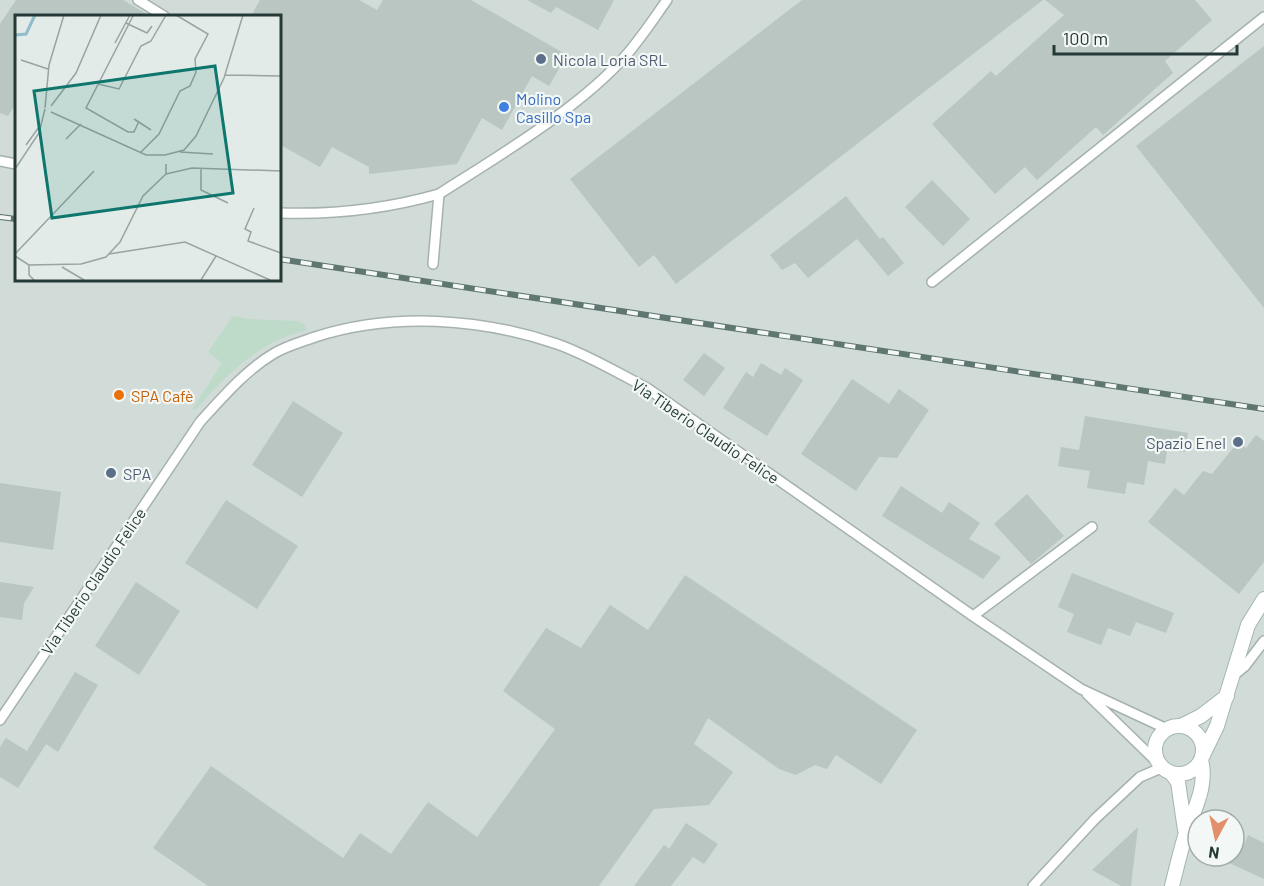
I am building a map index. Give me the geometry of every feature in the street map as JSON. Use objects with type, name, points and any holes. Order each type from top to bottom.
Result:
[{"type":"main road","points":[[1163,768],[1188,773],[1198,766],[1217,726],[1248,625],[1264,599]]},
{"type":"main road","points":[[1172,886],[1186,836],[1178,782],[1163,768],[1154,755],[1156,740],[1167,729],[1181,726],[1201,716],[1227,696]]},
{"type":"main road","points":[[1181,726],[1189,728],[1200,739],[1203,786],[1196,808]]},
{"type":"street","points":[[138,0],[162,15]]},
{"type":"street","points":[[280,213],[320,214],[388,206],[439,194],[531,133],[598,83],[634,46],[667,0]]},
{"type":"street","points":[[932,282],[1264,17]]},
{"type":"street","points":[[0,161],[15,164]]},
{"type":"street","points":[[433,264],[439,194]]},
{"type":"street","name":"Via Tiberio Claudio Felice","points":[[0,720],[200,422],[231,388],[274,353],[298,343],[361,325],[393,321],[473,325],[522,334],[559,345],[647,388],[1081,689]]},
{"type":"street","points":[[974,616],[1092,526]]},
{"type":"street","points":[[1233,676],[1245,666],[1264,641]]},
{"type":"street","points":[[1081,689],[1167,729]]},
{"type":"street","points":[[1033,886],[1095,819],[1140,777],[1163,768],[1081,689]]},
{"type":"shaded area","points":[[0,0],[1264,0],[1264,886],[0,886]]},
{"type":"green space","points":[[233,316],[296,321],[303,323],[307,330],[273,342],[245,360],[196,409],[192,410],[222,363],[208,352]]},
{"type":"building","points":[[16,0],[123,0],[148,15],[15,15],[15,105],[8,116],[0,113],[0,24]]},
{"type":"building","points":[[260,0],[359,0],[377,10],[383,0],[471,0],[567,55],[549,86],[532,76],[502,130],[482,118],[457,164],[369,174],[369,167],[332,147],[320,167],[280,145],[280,15],[252,15]]},
{"type":"building","points":[[527,0],[614,0],[598,30],[556,7],[551,13]]},
{"type":"building","points":[[802,0],[1043,0],[676,284],[654,255],[639,267],[570,179]]},
{"type":"building","points":[[1045,0],[1195,0],[1212,20],[1165,61],[1173,73],[1103,135],[1096,127],[1037,180],[1025,167],[995,194],[932,124],[991,71],[996,76],[1064,15]]},
{"type":"building","points":[[1264,46],[1264,308],[1136,146]]},
{"type":"building","points":[[932,180],[970,219],[943,246],[905,207]]},
{"type":"building","points":[[846,196],[880,239],[883,237],[904,263],[888,276],[857,239],[808,278],[795,263],[782,270],[770,255]]},
{"type":"building","points":[[704,353],[725,368],[704,396],[683,380]]},
{"type":"building","points":[[761,363],[781,375],[785,368],[803,380],[767,436],[723,408],[746,372],[753,377]]},
{"type":"building","points":[[852,379],[889,404],[899,389],[929,410],[897,458],[879,457],[856,491],[801,454]]},
{"type":"building","points":[[293,401],[343,433],[302,497],[252,465]]},
{"type":"building","points":[[1085,416],[1188,433],[1185,452],[1167,450],[1165,464],[1148,461],[1144,485],[1127,482],[1125,494],[1087,488],[1090,471],[1058,466],[1061,447],[1079,450]]},
{"type":"building","points":[[1256,435],[1264,441],[1264,562],[1239,594],[1148,522],[1175,488],[1184,495],[1203,471],[1212,474],[1238,442],[1246,448]]},
{"type":"building","points":[[0,483],[61,492],[53,550],[0,542]]},
{"type":"building","points":[[901,486],[942,513],[949,502],[980,523],[969,539],[1001,557],[983,579],[882,516]]},
{"type":"building","points":[[1027,494],[1064,536],[1031,564],[994,524]]},
{"type":"building","points":[[226,500],[298,546],[257,609],[185,563]]},
{"type":"building","points":[[1072,573],[1174,613],[1166,633],[1136,622],[1130,636],[1108,628],[1101,645],[1067,632],[1074,614],[1058,607]]},
{"type":"building","points":[[685,575],[917,730],[881,784],[836,755],[827,769],[815,765],[796,775],[779,769],[708,718],[694,744],[733,772],[709,805],[654,809],[599,886],[208,886],[153,848],[211,766],[343,858],[360,833],[391,854],[428,802],[477,837],[555,729],[503,691],[546,628],[581,648],[610,605],[648,630]]},
{"type":"building","points":[[0,582],[34,587],[24,603],[22,620],[0,617]]},
{"type":"building","points":[[136,582],[180,611],[139,675],[95,646]]},
{"type":"building","points":[[75,672],[98,685],[58,752],[46,744],[18,788],[0,777],[0,747],[6,738],[27,751]]},
{"type":"building","points":[[686,823],[718,844],[704,864],[693,857],[671,886],[634,886],[664,845],[669,849]]},
{"type":"building","points":[[1138,827],[1131,886],[1121,886],[1092,870]]},
{"type":"building","points":[[1248,835],[1264,843],[1264,879],[1240,868],[1246,868]]},
{"type":"railway","points":[[0,217],[15,219]]},
{"type":"railway","points":[[280,259],[1264,409]]},
{"type":"place","name":"Nicola Loria SRL","points":[[541,59]]},
{"type":"place","name":"Molino Casillo Spa","points":[[504,107]]},
{"type":"place","name":"SPA Cafè","points":[[119,395]]},
{"type":"place","name":"Spazio Enel","points":[[1238,442]]},
{"type":"place","name":"SPA","points":[[111,473]]}]
